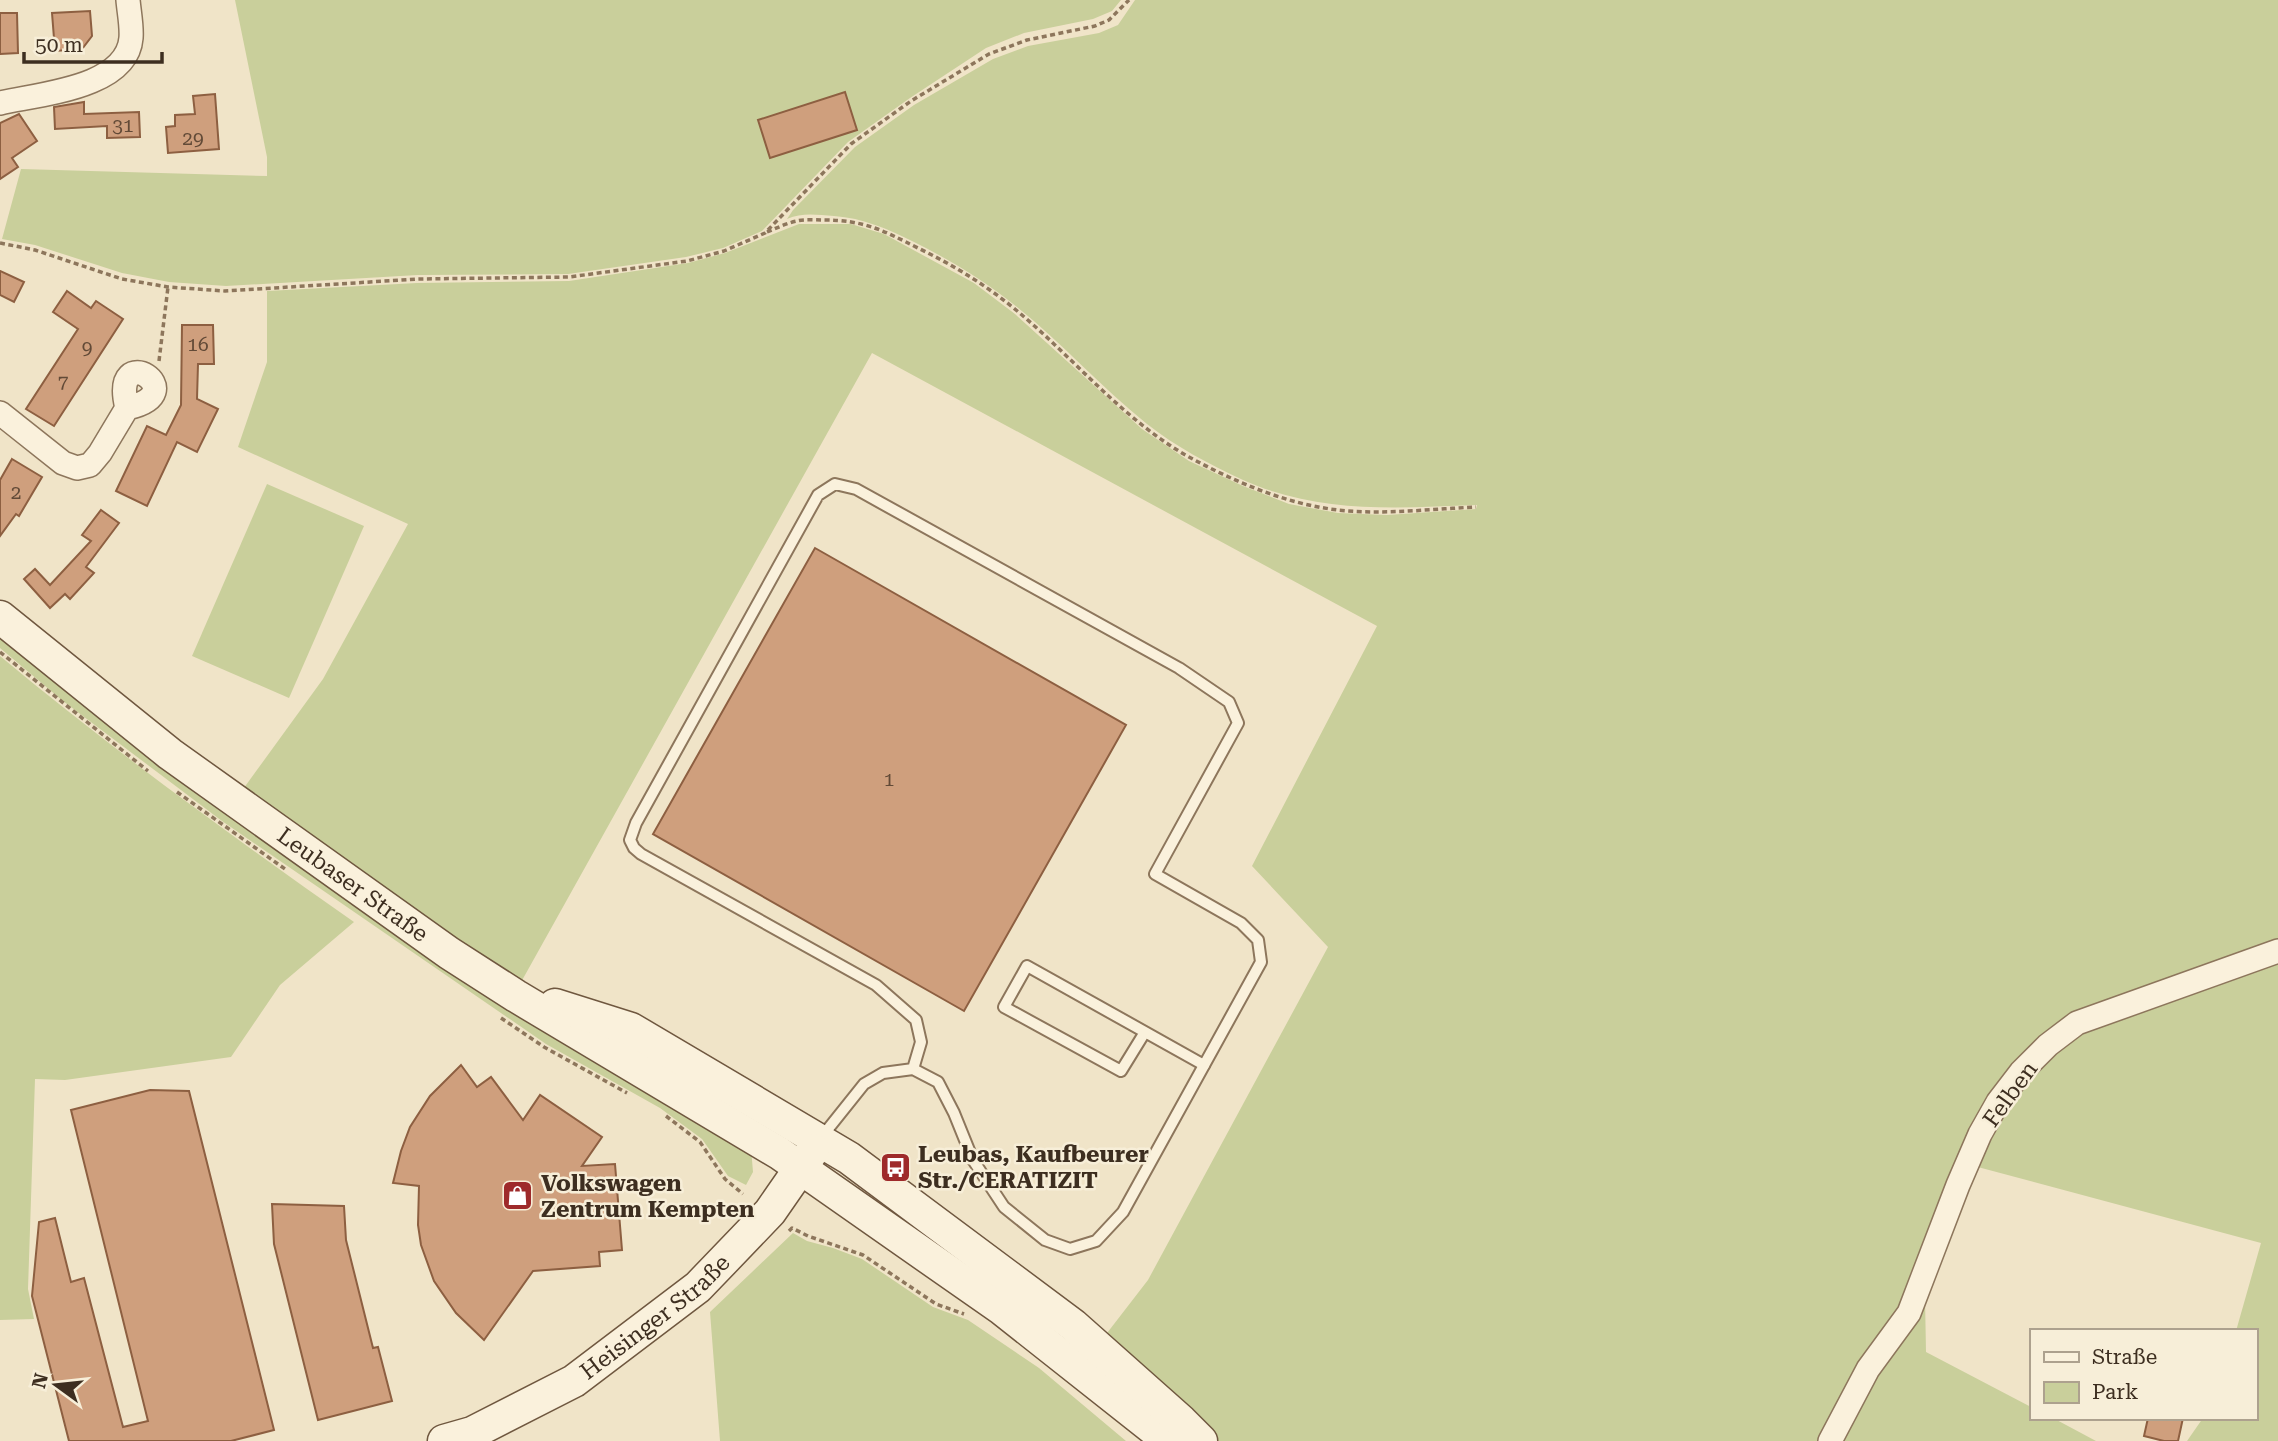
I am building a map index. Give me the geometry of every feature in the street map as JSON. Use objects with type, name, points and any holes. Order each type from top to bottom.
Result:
[{"type":"main road","name":"Leubaser Straße","points":[[0,617],[170,754],[449,953],[516,996],[727,1120],[800,1168],[1002,1309],[1169,1441]]},
{"type":"main road","points":[[516,996],[569,1008],[631,1029],[820,1139],[1073,1325],[1200,1441]]},
{"type":"main road","name":"Heisinger Straße","points":[[444,1441],[472,1433],[573,1381],[698,1287],[770,1212],[820,1139]]},
{"type":"street","points":[[0,103],[89,83],[111,72],[124,60],[131,39],[128,0]]},
{"type":"street","points":[[0,413],[63,463],[77,468],[90,465],[100,453],[127,408],[124,387],[126,379],[139,372],[147,374],[153,380]]},
{"type":"street","name":"Felben","points":[[1830,1441],[1868,1369],[1909,1312],[1980,1134],[1998,1102],[2021,1072],[2048,1045],[2077,1023],[2278,951]]},
{"type":"lane","points":[[820,1139],[864,1084],[883,1073],[913,1069],[938,1083],[954,1113],[973,1160],[1004,1207],[1045,1240],[1070,1249],[1096,1241],[1123,1212],[1261,962],[1258,940],[1241,923],[1155,874],[1238,723],[1229,702],[1179,668],[856,489],[835,484],[818,495],[636,822],[629,840],[641,854],[876,985],[916,1020],[921,1042],[913,1069]]},
{"type":"lane","points":[[1145,1032],[1121,1071],[1004,1007],[1027,966],[1145,1032],[1204,1065]]},
{"type":"path","points":[[765,233],[851,144],[911,101],[989,54],[1027,40],[1096,26],[1109,20],[1129,0]]},
{"type":"path","points":[[0,243],[35,250],[122,279],[168,287],[225,291],[418,279],[569,277],[687,261],[724,251],[798,220],[852,220],[885,231],[975,279],[1016,310],[1121,407],[1166,443],[1244,484],[1290,501],[1338,510],[1387,512],[1476,507]]},
{"type":"path","points":[[153,380],[158,371],[168,287]]},
{"type":"path","points":[[792,1228],[863,1255],[936,1304],[970,1317]]},
{"type":"green space","points":[[235,0],[1121,0],[1112,11],[1093,19],[1024,33],[986,48],[848,142],[762,231],[723,248],[686,257],[568,274],[418,275],[226,286],[169,282],[122,273],[35,245],[2,239],[21,169],[267,176],[267,157]]},
{"type":"green space","points":[[1135,0],[2278,0],[2278,943],[2074,1019],[2016,1068],[1925,1298],[1926,1352],[2030,1406],[2030,1420],[2057,1420],[2096,1441],[1212,1441],[1104,1337],[1148,1280],[1328,947],[1252,866],[1377,626],[872,353],[520,984],[241,792],[323,679],[408,524],[238,447],[267,362],[267,291],[417,283],[569,281],[688,263],[725,253],[799,224],[851,224],[884,234],[974,283],[1015,314],[1142,429],[1189,461],[1243,486],[1289,504],[1338,513],[1387,515],[1476,509],[1477,505],[1387,507],[1329,504],[1300,499],[1243,480],[1193,455],[1158,432],[1130,410],[1017,307],[954,264],[904,237],[865,222],[845,217],[816,215],[799,215],[787,219],[855,147],[914,105],[993,59],[1028,46],[1099,33],[1118,25]]},
{"type":"green space","points":[[267,484],[364,526],[289,698],[192,656]]},
{"type":"green space","points":[[0,629],[751,1148],[753,1172],[746,1185],[728,1176],[702,1139],[660,1108],[546,1044],[222,821],[63,701],[0,648]]},
{"type":"green space","points":[[0,656],[174,793],[354,922],[280,985],[231,1057],[65,1080],[35,1079],[28,1289],[34,1319],[0,1320]]},
{"type":"green space","points":[[2278,957],[2278,1441],[2187,1441],[2202,1420],[2257,1420],[2257,1329],[2237,1329],[2261,1243],[1974,1166],[2025,1076],[2082,1029]]},
{"type":"green space","points":[[793,1233],[807,1241],[862,1259],[933,1307],[968,1320],[1039,1368],[1126,1441],[720,1441],[710,1312]]},
{"type":"building","points":[[90,11],[92,36],[82,49],[55,51],[52,13]]},
{"type":"building","points":[[0,13],[17,13],[18,53],[0,54]]},
{"type":"building","points":[[845,92],[857,130],[770,158],[758,120]]},
{"type":"building","points":[[215,94],[219,149],[168,153],[166,127],[175,126],[175,115],[195,114],[193,96]]},
{"type":"building","points":[[84,102],[84,114],[139,112],[140,137],[107,138],[107,126],[55,129],[54,107]]},
{"type":"building","points":[[19,114],[37,141],[12,158],[18,167],[0,179],[0,123]]},
{"type":"building","points":[[0,271],[24,282],[14,302],[0,295]]},
{"type":"building","points":[[67,291],[91,308],[96,301],[123,319],[54,426],[26,409],[78,329],[53,312]]},
{"type":"building","points":[[182,325],[213,325],[214,364],[198,364],[197,399],[218,409],[197,452],[177,442],[147,506],[116,491],[147,426],[166,435],[181,405]]},
{"type":"building","points":[[12,459],[42,477],[19,516],[16,514],[0,536],[0,480]]},
{"type":"building","points":[[101,510],[119,523],[86,567],[94,573],[70,599],[65,594],[50,608],[24,579],[35,569],[50,585],[91,541],[82,535]]},
{"type":"building","points":[[815,548],[1126,725],[964,1011],[653,834]]},
{"type":"building","name":"Volkswagen Zentrum Kempten","points":[[461,1065],[477,1087],[491,1077],[523,1120],[540,1095],[602,1137],[582,1166],[615,1164],[622,1250],[599,1252],[600,1266],[533,1271],[484,1340],[456,1313],[434,1281],[421,1245],[418,1225],[419,1186],[393,1183],[410,1127],[430,1096]]},
{"type":"building","points":[[150,1090],[189,1091],[274,1430],[231,1441],[69,1441],[32,1296],[39,1222],[55,1218],[71,1282],[84,1278],[123,1427],[148,1421],[71,1110]]},
{"type":"building","points":[[272,1204],[344,1206],[346,1240],[373,1348],[378,1347],[392,1401],[318,1420],[274,1244]]},
{"type":"building","points":[[2148,1420],[2183,1420],[2178,1441],[2144,1436]]},
{"type":"place","name":"Leubas, Kaufbeurer Str./CERATIZIT","points":[[895,1167]]},
{"type":"place","name":"Volkswagen Zentrum Kempten","points":[[518,1196]]}]
